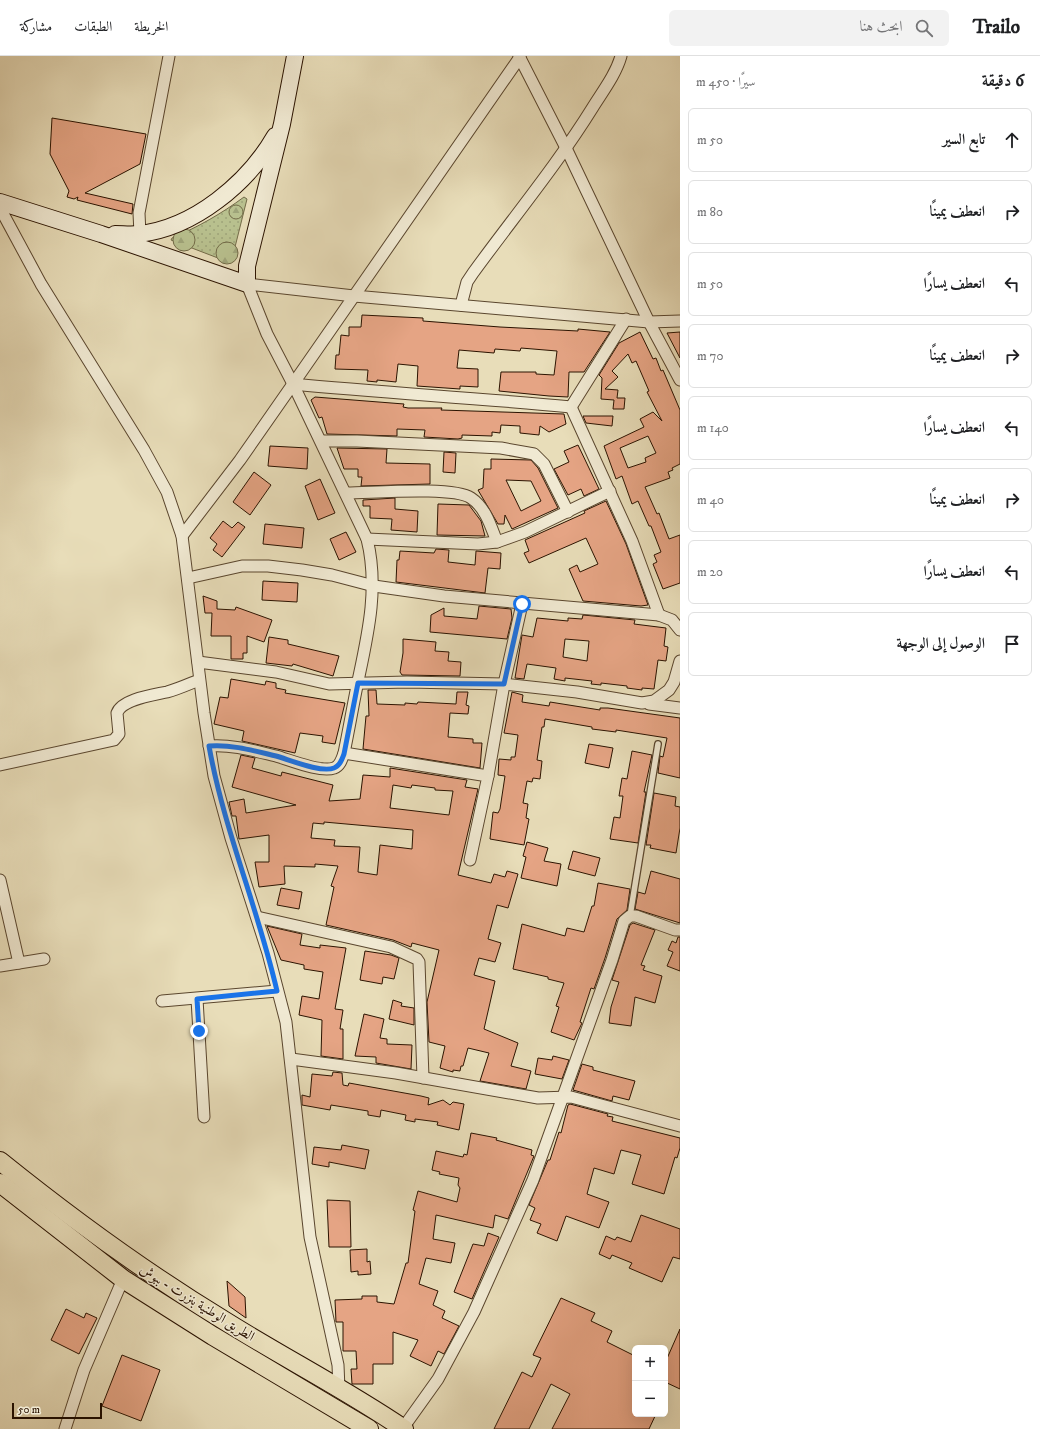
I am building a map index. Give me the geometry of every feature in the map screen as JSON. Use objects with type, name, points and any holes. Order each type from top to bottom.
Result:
[{"type":"main road","name":"الطريق الوطنية بنزرت - ببوش","points":[[0,1161],[130,1261],[224,1321],[404,1429]]},
{"type":"main road","name":"الطريق الوطنية بنزرت - ببوش","points":[[0,1183],[123,1278],[213,1336],[369,1429]]},
{"type":"street","points":[[140,234],[139,213],[169,56]]},
{"type":"street","points":[[209,746],[224,745],[327,769],[334,768],[340,763],[344,754],[369,629],[374,586],[372,560],[367,539],[347,494],[267,334],[247,284],[247,266],[282,124],[295,56]]},
{"type":"street","points":[[461,305],[467,282],[566,148],[619,65],[621,56]]},
{"type":"street","points":[[182,536],[240,460],[520,57],[566,148],[649,322],[680,380]]},
{"type":"street","points":[[101,234],[140,234],[169,227],[192,217],[213,203],[254,166],[267,149],[282,124]]},
{"type":"street","points":[[0,202],[101,234],[247,284],[354,296],[649,322],[680,321]]},
{"type":"street","points":[[0,208],[41,284],[144,450],[167,492],[182,536],[199,680],[214,776],[257,917],[286,1022],[291,1059],[292,1087],[310,1237],[338,1365],[339,1389]]},
{"type":"street","points":[[571,406],[626,319]]},
{"type":"street","points":[[293,384],[394,394],[498,399],[571,406]]},
{"type":"street","points":[[571,406],[640,560],[659,614]]},
{"type":"street","points":[[321,441],[357,441],[501,448],[528,452],[539,457],[544,464],[568,512]]},
{"type":"street","points":[[367,539],[478,544],[497,542],[525,532],[610,491]]},
{"type":"street","points":[[347,494],[445,492],[464,495],[478,504],[486,516],[497,542]]},
{"type":"street","points":[[188,578],[242,566],[268,566],[332,575],[374,586],[444,596],[522,604],[659,614],[672,620],[680,630]]},
{"type":"street","points":[[470,860],[488,776],[504,684],[522,604]]},
{"type":"street","points":[[642,703],[654,701],[670,690],[680,661]]},
{"type":"street","points":[[198,662],[276,672],[329,684],[504,684],[577,692],[680,708]]},
{"type":"street","points":[[0,765],[114,740],[119,734],[116,713],[120,708],[141,698],[168,692],[199,680]]},
{"type":"street","points":[[344,754],[488,776]]},
{"type":"street","points":[[0,880],[19,963]]},
{"type":"street","points":[[404,1429],[438,1379],[474,1312],[533,1180],[624,921],[630,916],[636,916],[675,930],[680,930]]},
{"type":"street","points":[[257,917],[391,947],[417,958],[419,962],[423,1078]]},
{"type":"street","points":[[0,966],[44,958]]},
{"type":"street","points":[[162,1001],[277,991]]},
{"type":"street","points":[[197,999],[204,1117]]},
{"type":"street","points":[[291,1059],[423,1078],[538,1098],[571,1097],[680,1126]]},
{"type":"street","points":[[65,1429],[84,1370],[123,1278]]},
{"type":"lane","points":[[630,916],[658,744]]},
{"type":"green space","points":[[244,197],[247,199],[231,263],[171,240],[172,238],[218,215]]},
{"type":"green space","points":[[236,205],[241,207],[243,212],[241,217],[236,219],[231,217],[229,212],[231,207]]},
{"type":"green space","points":[[184,229],[188,230],[194,236],[194,244],[188,250],[184,251],[180,250],[174,244],[173,240],[174,236],[180,230]]},
{"type":"green space","points":[[227,242],[231,243],[237,249],[237,257],[231,263],[227,264],[223,263],[217,257],[216,253],[217,249],[223,243]]},
{"type":"building","points":[[52,118],[146,134],[140,164],[85,193],[133,204],[132,214],[77,200],[78,197],[74,199],[67,197],[69,191],[50,154]]},
{"type":"building","points":[[362,315],[423,318],[423,321],[500,327],[578,331],[578,329],[610,332],[584,372],[569,372],[568,397],[549,396],[499,391],[501,372],[536,372],[536,374],[554,375],[557,351],[521,348],[520,351],[495,349],[494,353],[459,350],[457,368],[478,369],[478,387],[460,386],[460,389],[417,386],[418,366],[398,364],[396,382],[377,380],[377,382],[367,381],[368,370],[335,369],[336,355],[339,355],[341,335],[349,336],[349,327],[361,327]]},
{"type":"building","points":[[640,332],[653,359],[656,358],[661,371],[663,370],[680,410],[680,464],[668,472],[670,478],[645,487],[657,514],[659,513],[669,539],[680,535],[680,583],[663,589],[653,564],[657,562],[654,555],[661,552],[651,526],[649,526],[638,501],[632,504],[622,476],[616,479],[604,446],[644,427],[640,419],[653,412],[662,421],[647,392],[649,391],[636,361],[632,363],[628,354],[612,371],[618,377],[605,389],[618,390],[617,398],[625,398],[624,409],[613,409],[614,400],[601,399],[602,378],[599,375],[619,343]],"holes":[[[648,436],[656,453],[645,458],[646,462],[628,468],[620,448]]]},
{"type":"building","points":[[680,332],[680,358],[667,333]]},
{"type":"building","points":[[315,397],[404,404],[403,407],[408,408],[442,408],[441,410],[564,414],[566,424],[549,432],[540,426],[539,435],[520,433],[520,426],[501,425],[500,433],[492,432],[492,436],[462,435],[462,438],[458,439],[424,437],[425,430],[397,429],[397,436],[327,434],[322,417],[319,418],[311,400]]},
{"type":"building","points":[[583,416],[613,416],[612,426],[586,423]]},
{"type":"building","points":[[578,445],[599,489],[584,496],[581,489],[568,495],[554,469],[569,462],[564,451]]},
{"type":"building","points":[[270,446],[308,448],[307,469],[268,466]]},
{"type":"building","points":[[337,448],[387,449],[386,463],[430,464],[430,484],[361,486],[362,477],[358,477],[358,469],[344,469]]},
{"type":"building","points":[[444,452],[456,453],[455,473],[443,472]]},
{"type":"building","points":[[491,459],[531,460],[538,468],[558,508],[512,529],[505,515],[504,524],[498,524],[478,490],[483,488],[484,469],[491,469]],"holes":[[[506,480],[531,481],[541,501],[521,511]]]},
{"type":"building","points":[[254,472],[271,485],[250,515],[233,502]]},
{"type":"building","points":[[320,479],[335,513],[318,520],[305,486]]},
{"type":"building","points":[[395,498],[395,509],[418,511],[417,532],[391,530],[392,519],[370,518],[370,506],[363,506],[363,500]]},
{"type":"building","points":[[606,501],[626,544],[648,605],[641,606],[583,601],[569,569],[577,565],[580,572],[598,564],[586,538],[529,563],[524,553],[529,551],[525,540],[585,513],[584,511]]},
{"type":"building","points":[[438,504],[469,505],[481,521],[485,536],[437,535]]},
{"type":"building","points":[[223,521],[232,528],[238,522],[245,527],[222,557],[213,550],[217,544],[210,538]]},
{"type":"building","points":[[265,524],[304,528],[302,548],[263,544]]},
{"type":"building","points":[[346,532],[356,552],[339,560],[330,539]]},
{"type":"building","points":[[436,549],[449,550],[448,562],[475,565],[476,551],[501,553],[500,569],[488,568],[485,593],[396,582],[397,560],[399,560],[400,551],[434,553]]},
{"type":"building","points":[[263,581],[298,583],[297,602],[262,600]]},
{"type":"building","points":[[203,596],[217,601],[217,609],[235,610],[236,607],[272,620],[264,642],[247,636],[247,653],[243,653],[243,659],[231,659],[231,636],[211,636],[212,613],[205,613]]},
{"type":"building","points":[[479,606],[511,609],[512,618],[507,639],[430,632],[431,615],[444,608],[444,616],[477,619]]},
{"type":"building","points":[[583,615],[635,620],[634,624],[666,628],[664,646],[668,647],[666,661],[658,660],[654,689],[642,688],[642,690],[627,688],[627,686],[601,683],[601,685],[591,684],[592,681],[565,678],[565,681],[554,679],[556,668],[527,664],[524,679],[515,678],[522,635],[533,637],[537,618],[568,621],[568,618],[582,619]],"holes":[[[565,639],[589,641],[587,661],[563,657]]]},
{"type":"building","points":[[269,637],[288,640],[288,644],[339,656],[333,676],[293,664],[292,666],[266,663]]},
{"type":"building","points":[[403,639],[436,642],[435,651],[449,652],[448,661],[461,662],[460,676],[402,675],[400,672],[403,653]]},
{"type":"building","points":[[231,679],[265,685],[266,681],[276,683],[276,688],[286,690],[285,693],[345,703],[335,744],[322,742],[323,736],[300,733],[295,753],[242,741],[244,731],[214,724],[220,697],[228,698]]},
{"type":"building","points":[[368,690],[376,690],[377,704],[405,705],[405,703],[417,704],[418,702],[456,704],[457,692],[468,692],[466,705],[469,706],[468,714],[450,713],[448,737],[473,739],[473,743],[482,743],[480,768],[363,749],[366,716],[369,716]]},
{"type":"building","points":[[512,692],[523,695],[522,702],[549,706],[550,702],[600,710],[600,708],[608,708],[680,718],[680,778],[658,773],[660,756],[663,757],[667,738],[616,730],[616,732],[592,729],[592,727],[545,719],[544,727],[542,727],[537,760],[542,761],[540,779],[533,778],[532,782],[527,781],[523,803],[528,804],[526,818],[529,819],[524,845],[490,839],[493,812],[498,813],[500,809],[505,776],[498,775],[499,759],[511,760],[511,757],[515,757],[518,735],[504,733]]},
{"type":"building","points":[[589,744],[613,748],[609,768],[585,763]]},
{"type":"building","points":[[632,751],[652,755],[644,792],[646,792],[638,843],[610,839],[614,817],[620,818],[623,796],[619,796],[622,778],[627,779]]},
{"type":"building","points":[[241,755],[255,758],[252,768],[281,776],[282,772],[333,785],[329,801],[360,799],[363,775],[390,777],[390,768],[467,780],[465,787],[478,789],[458,875],[491,883],[494,874],[505,877],[507,871],[518,874],[508,908],[497,905],[488,939],[501,943],[495,962],[479,958],[474,975],[495,981],[484,1029],[518,1043],[511,1066],[531,1071],[526,1089],[480,1081],[489,1053],[468,1048],[460,1071],[453,1070],[453,1072],[440,1068],[445,1046],[429,1042],[427,1002],[439,950],[412,943],[411,947],[393,940],[326,925],[334,887],[331,886],[338,866],[315,864],[315,867],[284,866],[285,884],[259,887],[255,862],[269,862],[269,835],[239,839],[236,816],[232,816],[229,802],[244,799],[246,813],[296,805],[232,787]],"holes":[[[393,785],[411,788],[412,785],[435,788],[435,790],[453,791],[449,815],[390,808]],[[324,822],[413,830],[412,849],[380,845],[377,875],[358,872],[360,847],[334,846],[335,840],[311,838],[313,823],[324,824]]]},
{"type":"building","points":[[654,793],[676,797],[675,806],[680,807],[680,828],[676,853],[650,848],[651,845],[646,845]]},
{"type":"building","points":[[527,842],[548,848],[544,861],[561,864],[557,886],[521,878],[526,857],[523,856]]},
{"type":"building","points":[[573,851],[600,858],[595,876],[568,869]]},
{"type":"building","points":[[651,871],[680,879],[680,923],[635,909],[638,892],[645,894]]},
{"type":"building","points":[[598,883],[630,889],[627,910],[617,919],[594,989],[591,988],[580,1022],[582,1023],[574,1040],[551,1032],[559,1007],[556,1006],[564,983],[548,979],[548,977],[513,969],[522,924],[565,936],[567,928],[584,932],[592,906],[594,906]]},
{"type":"building","points":[[281,888],[302,892],[299,909],[277,905]]},
{"type":"building","points":[[633,923],[655,930],[641,965],[645,966],[643,970],[662,976],[655,1003],[635,997],[631,1026],[609,1023],[611,1007],[619,982],[612,980],[630,925]]},
{"type":"building","points":[[267,926],[302,934],[300,945],[320,948],[320,945],[346,948],[335,1009],[343,1010],[340,1029],[343,1029],[343,1059],[321,1056],[322,1020],[299,1015],[302,996],[319,999],[323,972],[304,969],[304,965],[281,960]]},
{"type":"building","points":[[678,937],[680,937],[680,971],[667,966],[673,952],[668,950],[672,941],[676,943]]},
{"type":"building","points":[[365,951],[391,955],[399,958],[394,979],[383,977],[382,984],[360,980]]},
{"type":"building","points":[[393,1000],[402,1003],[401,1006],[414,1008],[414,1025],[389,1019]]},
{"type":"building","points":[[364,1014],[384,1019],[380,1038],[387,1039],[387,1044],[412,1045],[411,1069],[376,1063],[376,1057],[355,1056]]},
{"type":"building","points":[[553,1056],[569,1060],[562,1079],[535,1074],[538,1058],[552,1060]]},
{"type":"building","points":[[582,1064],[593,1067],[593,1070],[635,1081],[629,1100],[613,1096],[612,1101],[573,1090]]},
{"type":"building","points":[[333,1072],[342,1073],[343,1085],[348,1086],[349,1083],[421,1096],[429,1098],[428,1105],[443,1100],[450,1105],[453,1102],[464,1104],[459,1130],[437,1125],[438,1122],[415,1119],[415,1122],[405,1120],[406,1115],[381,1110],[380,1117],[368,1115],[368,1111],[331,1105],[330,1110],[302,1105],[302,1095],[310,1097],[312,1074],[332,1076]]},
{"type":"building","points":[[570,1104],[608,1114],[607,1116],[613,1117],[612,1121],[680,1138],[680,1148],[677,1158],[675,1157],[664,1194],[632,1184],[641,1155],[621,1150],[614,1174],[594,1168],[587,1194],[609,1202],[599,1228],[566,1216],[557,1241],[537,1233],[541,1224],[530,1220],[535,1208],[529,1205],[548,1160],[550,1160],[559,1132],[561,1133],[568,1105]]},
{"type":"building","points":[[471,1133],[497,1138],[496,1140],[532,1150],[531,1155],[534,1156],[508,1219],[495,1215],[493,1228],[436,1215],[433,1239],[455,1243],[451,1263],[426,1258],[419,1284],[438,1291],[433,1305],[445,1311],[442,1318],[459,1326],[444,1354],[438,1351],[431,1366],[410,1356],[418,1340],[393,1332],[393,1364],[373,1364],[373,1384],[352,1384],[351,1369],[357,1369],[356,1351],[343,1351],[343,1322],[336,1322],[335,1300],[362,1299],[362,1296],[377,1296],[377,1302],[394,1304],[406,1263],[408,1263],[415,1211],[413,1210],[418,1191],[457,1202],[460,1188],[458,1185],[459,1178],[439,1174],[440,1172],[432,1170],[436,1151],[463,1157],[464,1154],[467,1155]]},
{"type":"building","points":[[342,1145],[369,1150],[365,1169],[329,1162],[329,1167],[312,1164],[314,1147],[341,1150]]},
{"type":"building","points":[[327,1200],[350,1201],[351,1247],[329,1247]]},
{"type":"building","points":[[641,1215],[680,1229],[680,1259],[673,1257],[662,1282],[629,1268],[632,1263],[612,1255],[610,1259],[599,1254],[606,1236],[615,1240],[617,1237],[631,1242]]},
{"type":"building","points":[[488,1233],[499,1237],[472,1299],[454,1292],[473,1244],[484,1246]]},
{"type":"building","points":[[367,1249],[367,1262],[370,1261],[371,1274],[358,1275],[358,1271],[351,1272],[350,1250]]},
{"type":"building","points":[[227,1281],[245,1297],[246,1318],[229,1306]]},
{"type":"building","points":[[561,1298],[595,1313],[591,1321],[612,1331],[607,1342],[632,1354],[632,1417],[655,1417],[649,1429],[552,1429],[570,1394],[551,1384],[529,1429],[494,1429],[522,1372],[532,1377],[541,1358],[533,1355]]},
{"type":"building","points":[[66,1309],[84,1318],[86,1313],[97,1318],[79,1354],[51,1340]]},
{"type":"building","points":[[680,1329],[680,1389],[668,1383],[668,1356]]},
{"type":"building","points":[[122,1355],[160,1370],[141,1421],[102,1406]]},
{"type":"route","points":[[199,1031],[197,999],[277,991],[268,953],[220,798],[214,776],[209,746],[224,745],[320,768],[334,768],[340,763],[344,754],[358,683],[407,682],[504,684],[522,604]]}]
